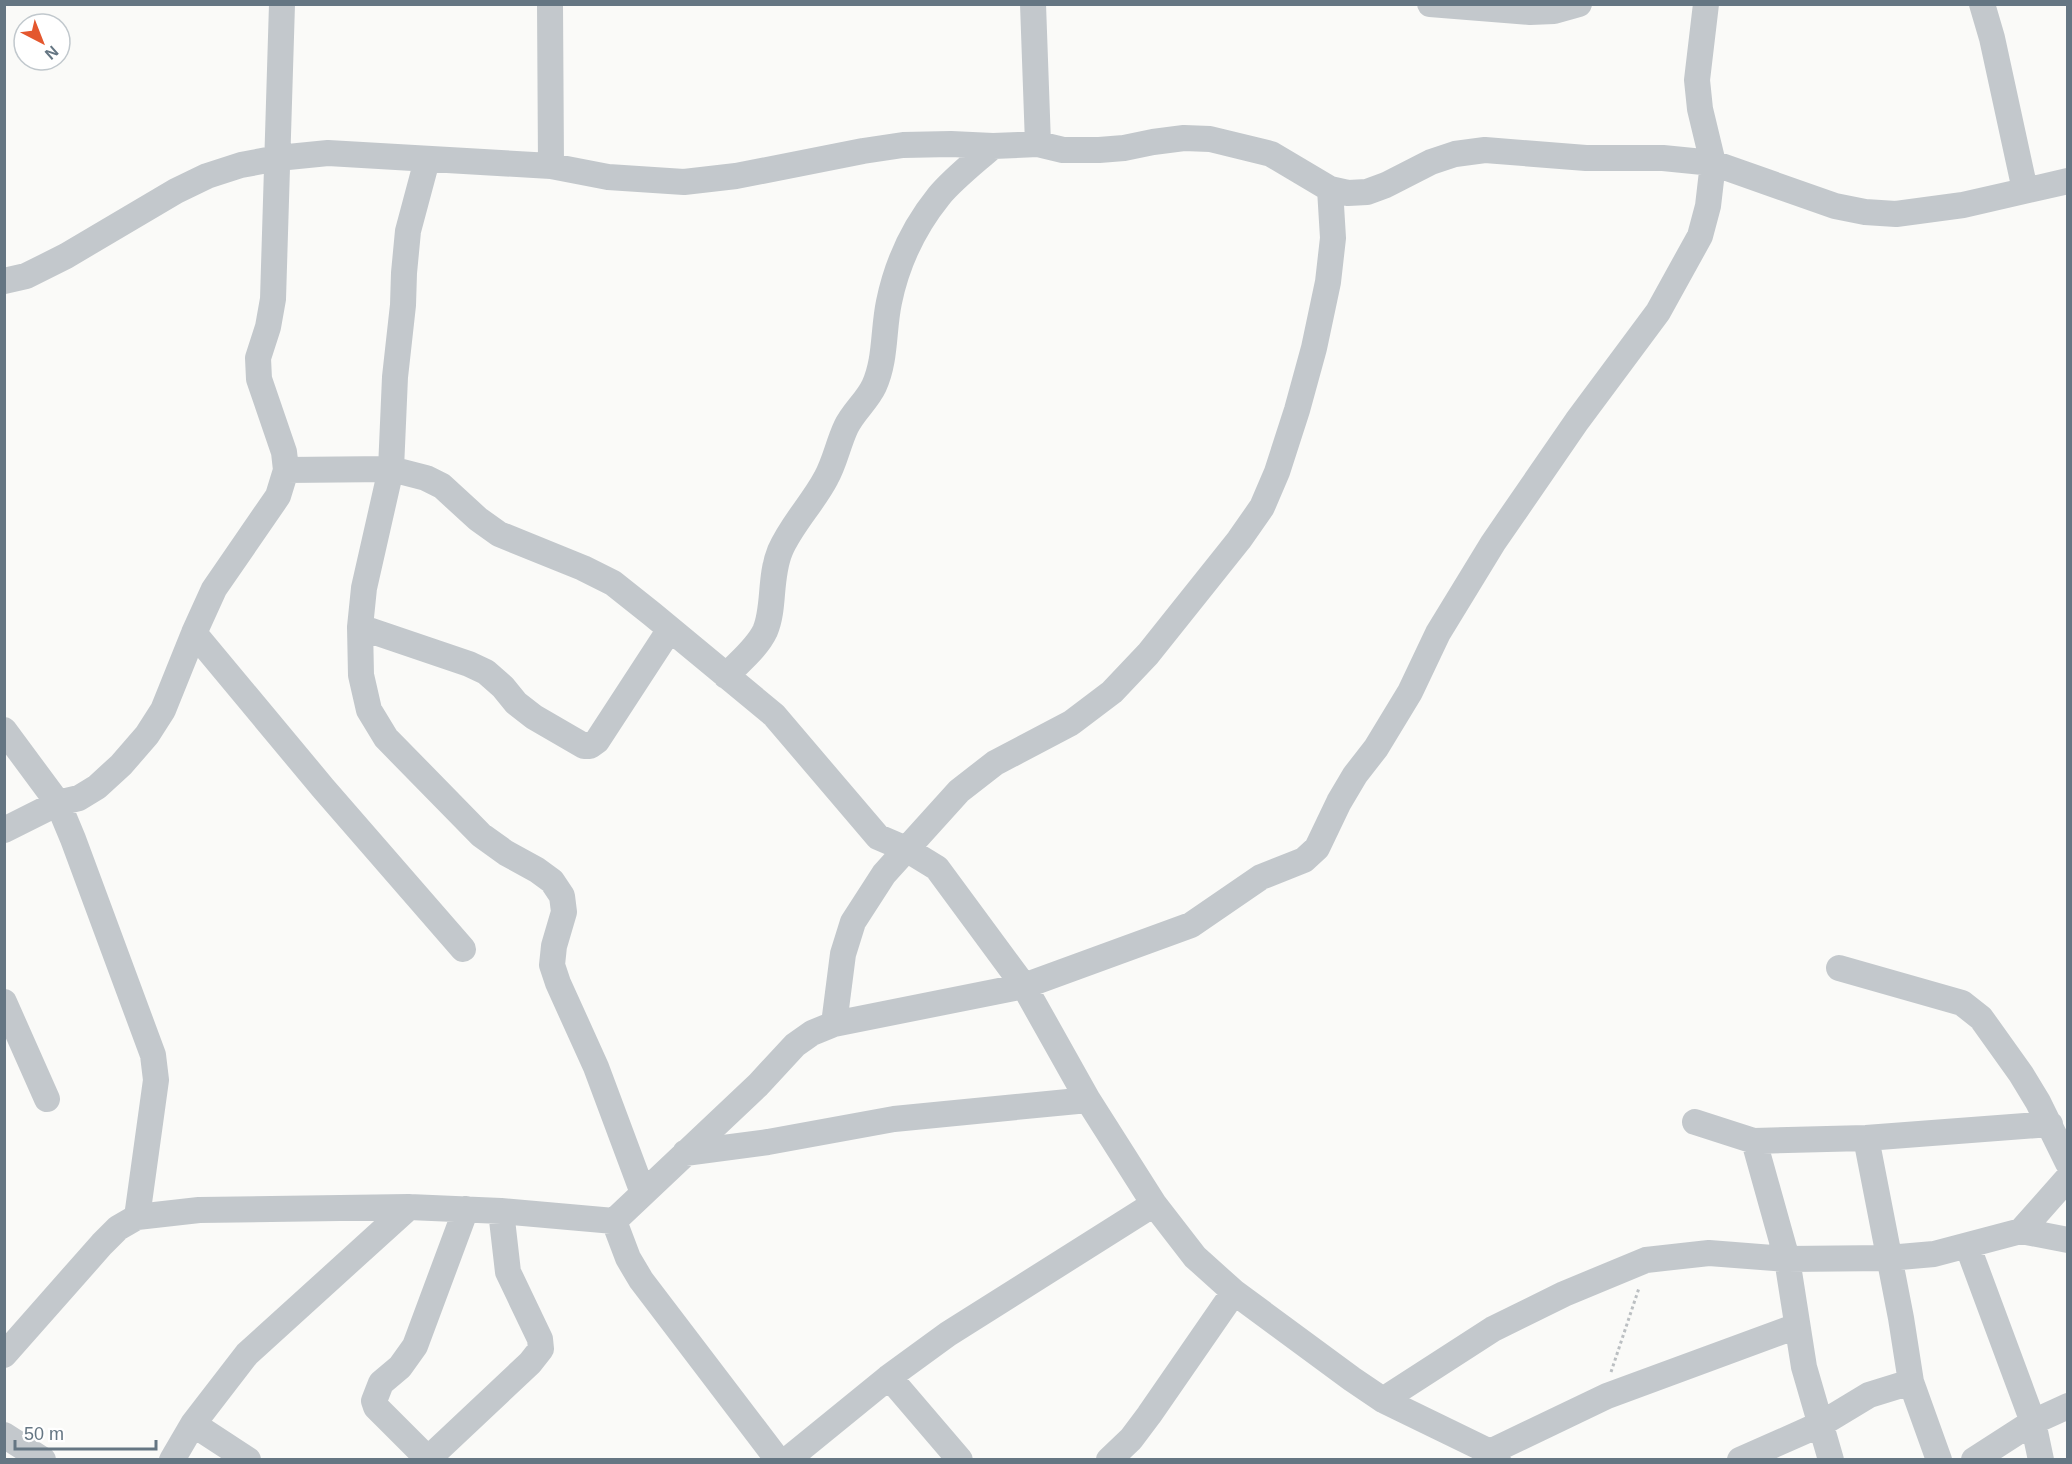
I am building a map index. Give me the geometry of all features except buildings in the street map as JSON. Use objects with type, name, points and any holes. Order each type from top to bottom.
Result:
[{"type":"street","points":[[4,830],[58,803],[79,798],[98,787],[147,735],[163,710],[214,590],[278,496],[286,470],[284,452],[259,379],[258,358],[268,327],[273,299],[282,4]]},
{"type":"street","points":[[550,4],[552,166]]},
{"type":"street","points":[[1033,4],[1038,144]]},
{"type":"street","points":[[1430,4],[1530,12],[1554,11],[1579,4]]},
{"type":"street","points":[[4,1355],[102,1244],[118,1228],[138,1217],[199,1210],[409,1207],[501,1211],[614,1221],[758,1085],[795,1045],[812,1033],[834,1024],[1024,986],[1191,925],[1261,877],[1304,860],[1317,848],[1355,774],[1376,748],[1410,692],[1438,633],[1493,543],[1577,421],[1658,312],[1700,236],[1708,206],[1713,163],[1700,108],[1697,81],[1706,4]]},
{"type":"street","points":[[1982,4],[1992,38],[2025,190]]},
{"type":"street","points":[[4,281],[26,276],[66,256],[176,191],[207,176],[241,165],[278,158],[328,153],[552,166],[608,177],[684,182],[736,176],[862,150],[903,145],[1038,144],[1063,150],[1099,150],[1124,148],[1153,141],[1184,138],[1210,139],[1271,154],[1330,189],[1348,193],[1367,192],[1386,186],[1431,162],[1455,154],[1485,150],[1586,158],[1663,158],[1713,163],[1835,206],[1865,212],[1896,214],[1928,211],[2067,181]]},
{"type":"street","points":[[726,676],[764,632],[773,568],[781,549],[826,479],[836,459],[846,427],[873,390],[881,371],[889,302],[898,267],[911,240],[940,195],[993,146]]},
{"type":"street","points":[[427,160],[408,231],[395,377],[391,469],[364,588],[360,627],[361,675],[369,710],[386,738],[481,835],[552,881],[562,896],[564,912],[554,946],[552,965],[596,1067],[644,1193]]},
{"type":"street","points":[[834,1024],[843,954],[853,922],[884,874],[959,791],[995,763],[1071,723],[1112,692],[1148,654],[1239,540],[1262,507],[1277,472],[1298,410],[1328,282],[1333,238],[1330,189]]},
{"type":"street","points":[[286,470],[391,469],[426,478],[442,486],[478,519],[499,534],[583,568],[613,583],[774,716],[878,837],[906,849],[937,868],[1024,986],[1088,1100],[1154,1204],[1195,1257],[1234,1293],[1352,1380],[1383,1400],[1494,1456],[1607,1396],[1797,1326]]},
{"type":"street","points":[[360,627],[469,664],[486,672],[516,703],[534,717],[584,746],[590,746],[597,741],[670,629]]},
{"type":"street","points":[[194,633],[323,788],[464,949]]},
{"type":"street","points":[[4,730],[58,803],[153,1055],[156,1080],[138,1217]]},
{"type":"street","points":[[929,826],[937,868]]},
{"type":"street","points":[[878,837],[884,874]]},
{"type":"street","points":[[1839,968],[1962,1003],[1981,1018],[2021,1074],[2065,1152]]},
{"type":"street","points":[[4,1002],[47,1099]]},
{"type":"street","points":[[685,1154],[768,1142],[894,1119],[1088,1100]]},
{"type":"street","points":[[1695,1122],[1754,1141],[1866,1138],[2050,1124]]},
{"type":"street","points":[[1866,1138],[1911,1382],[1939,1460]]},
{"type":"street","points":[[1754,1141],[1787,1259],[1804,1367],[1831,1460]]},
{"type":"street","points":[[2021,1232],[2067,1178]]},
{"type":"street","points":[[787,1460],[889,1377],[957,1328],[1154,1204]]},
{"type":"street","points":[[172,1460],[193,1424],[247,1354],[409,1207]]},
{"type":"street","points":[[466,1209],[415,1346],[400,1367],[381,1383],[374,1401],[376,1407],[428,1459],[530,1363],[541,1349],[540,1339],[508,1272],[501,1211]]},
{"type":"street","points":[[614,1221],[628,1258],[641,1280],[778,1460]]},
{"type":"street","points":[[1383,1400],[1493,1329],[1564,1294],[1646,1260],[1709,1253],[1787,1259],[1888,1258],[1934,1254],[2021,1232],[2067,1240]]},
{"type":"street","points":[[1968,1247],[2033,1422],[2041,1460]]},
{"type":"street","points":[[1109,1460],[1131,1439],[1149,1415],[1234,1293]]},
{"type":"street","points":[[889,1377],[960,1460]]},
{"type":"street","points":[[1740,1460],[1821,1424],[1869,1395],[1911,1382]]},
{"type":"street","points":[[1974,1460],[2033,1422],[2067,1406]]},
{"type":"street","points":[[193,1424],[248,1460]]},
{"type":"street","points":[[4,1436],[43,1460]]},
{"type":"path","points":[[1607,1396],[1613,1361],[1633,1309],[1646,1260]]}]
